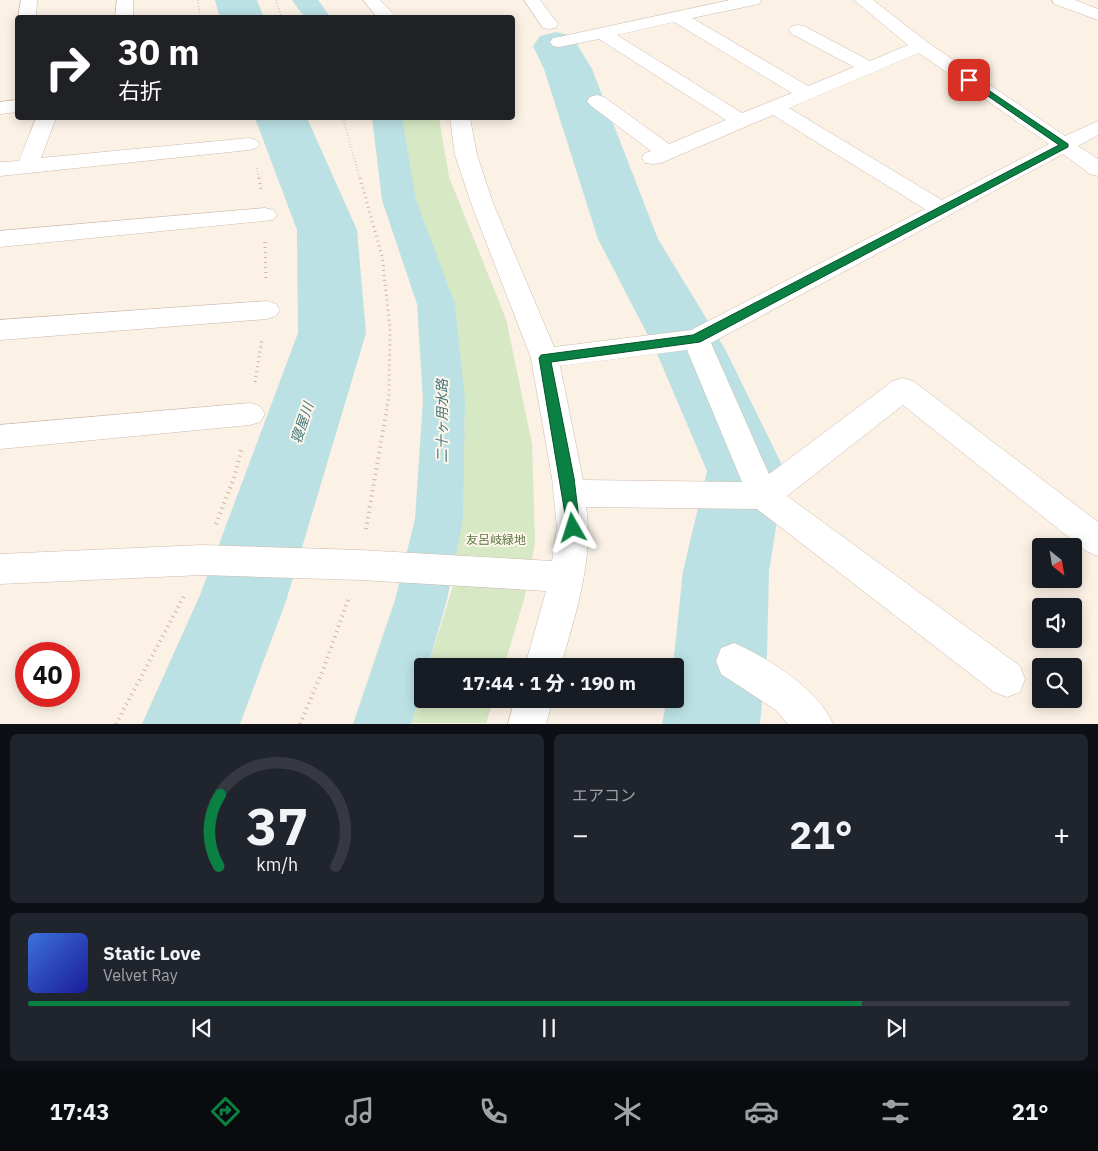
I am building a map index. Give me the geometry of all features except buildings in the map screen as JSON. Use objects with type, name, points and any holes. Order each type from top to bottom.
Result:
[{"type":"street","points":[[27,15],[29,0]]},
{"type":"street","points":[[124,15],[125,0]]},
{"type":"street","points":[[371,0],[385,15]]},
{"type":"street","points":[[532,0],[549,24]]},
{"type":"street","points":[[559,42],[604,34],[753,0]]},
{"type":"street","points":[[862,0],[921,46],[1098,169]]},
{"type":"street","points":[[1070,1],[1098,15]]},
{"type":"street","points":[[678,17],[806,93]]},
{"type":"street","points":[[798,30],[869,68]]},
{"type":"street","points":[[604,34],[739,120]]},
{"type":"street","points":[[597,101],[660,155],[739,120],[921,46]]},
{"type":"street","points":[[0,108],[15,106]]},
{"type":"street","points":[[773,106],[943,210]]},
{"type":"street","points":[[27,166],[45,120]]},
{"type":"street","points":[[460,120],[466,155],[482,203],[545,358],[569,493],[573,528],[567,577],[544,658]]},
{"type":"street","points":[[545,358],[689,341],[943,210],[1098,127]]},
{"type":"street","points":[[0,169],[249,144]]},
{"type":"street","points":[[0,239],[265,215]]},
{"type":"street","points":[[0,330],[267,310]]},
{"type":"street","points":[[689,341],[746,496]]},
{"type":"street","points":[[746,496],[902,389],[1098,542]]},
{"type":"street","points":[[0,437],[250,414]]},
{"type":"street","points":[[569,493],[746,496],[1007,678]]},
{"type":"street","points":[[0,569],[221,560],[567,577]]},
{"type":"street","points":[[734,661],[789,697],[814,724]]},
{"type":"street","points":[[527,724],[531,708]]},
{"type":"path","points":[[198,0],[200,15]]},
{"type":"path","points":[[276,0],[281,15]]},
{"type":"path","points":[[300,724],[323,670],[351,565],[389,394],[390,328],[382,256],[344,120]]},
{"type":"green space","name":"友呂岐緑地","points":[[400,120],[439,120],[449,177],[506,319],[532,444],[535,542],[525,596],[506,658],[430,658],[453,586],[465,419],[459,343],[449,299],[403,163]]},
{"type":"green space","points":[[414,708],[491,708],[486,723],[409,723]]},
{"type":"waterway","name":"寝屋川","points":[[236,0],[241,15]]},
{"type":"waterway","name":"二十ヶ用水路","points":[[305,0],[316,15]]},
{"type":"waterway","points":[[556,46],[568,69],[628,239],[690,349],[746,471],[726,571],[721,653],[711,724]]},
{"type":"waterway","name":"寝屋川","points":[[191,724],[242,601],[332,333],[327,230],[282,120]]},
{"type":"waterway","name":"二十ヶ用水路","points":[[382,724],[421,600],[439,519],[444,400],[436,304],[399,200],[387,120]]},
{"type":"route","points":[[573,528],[567,478],[545,358],[696,339],[1065,146],[969,80]]}]
